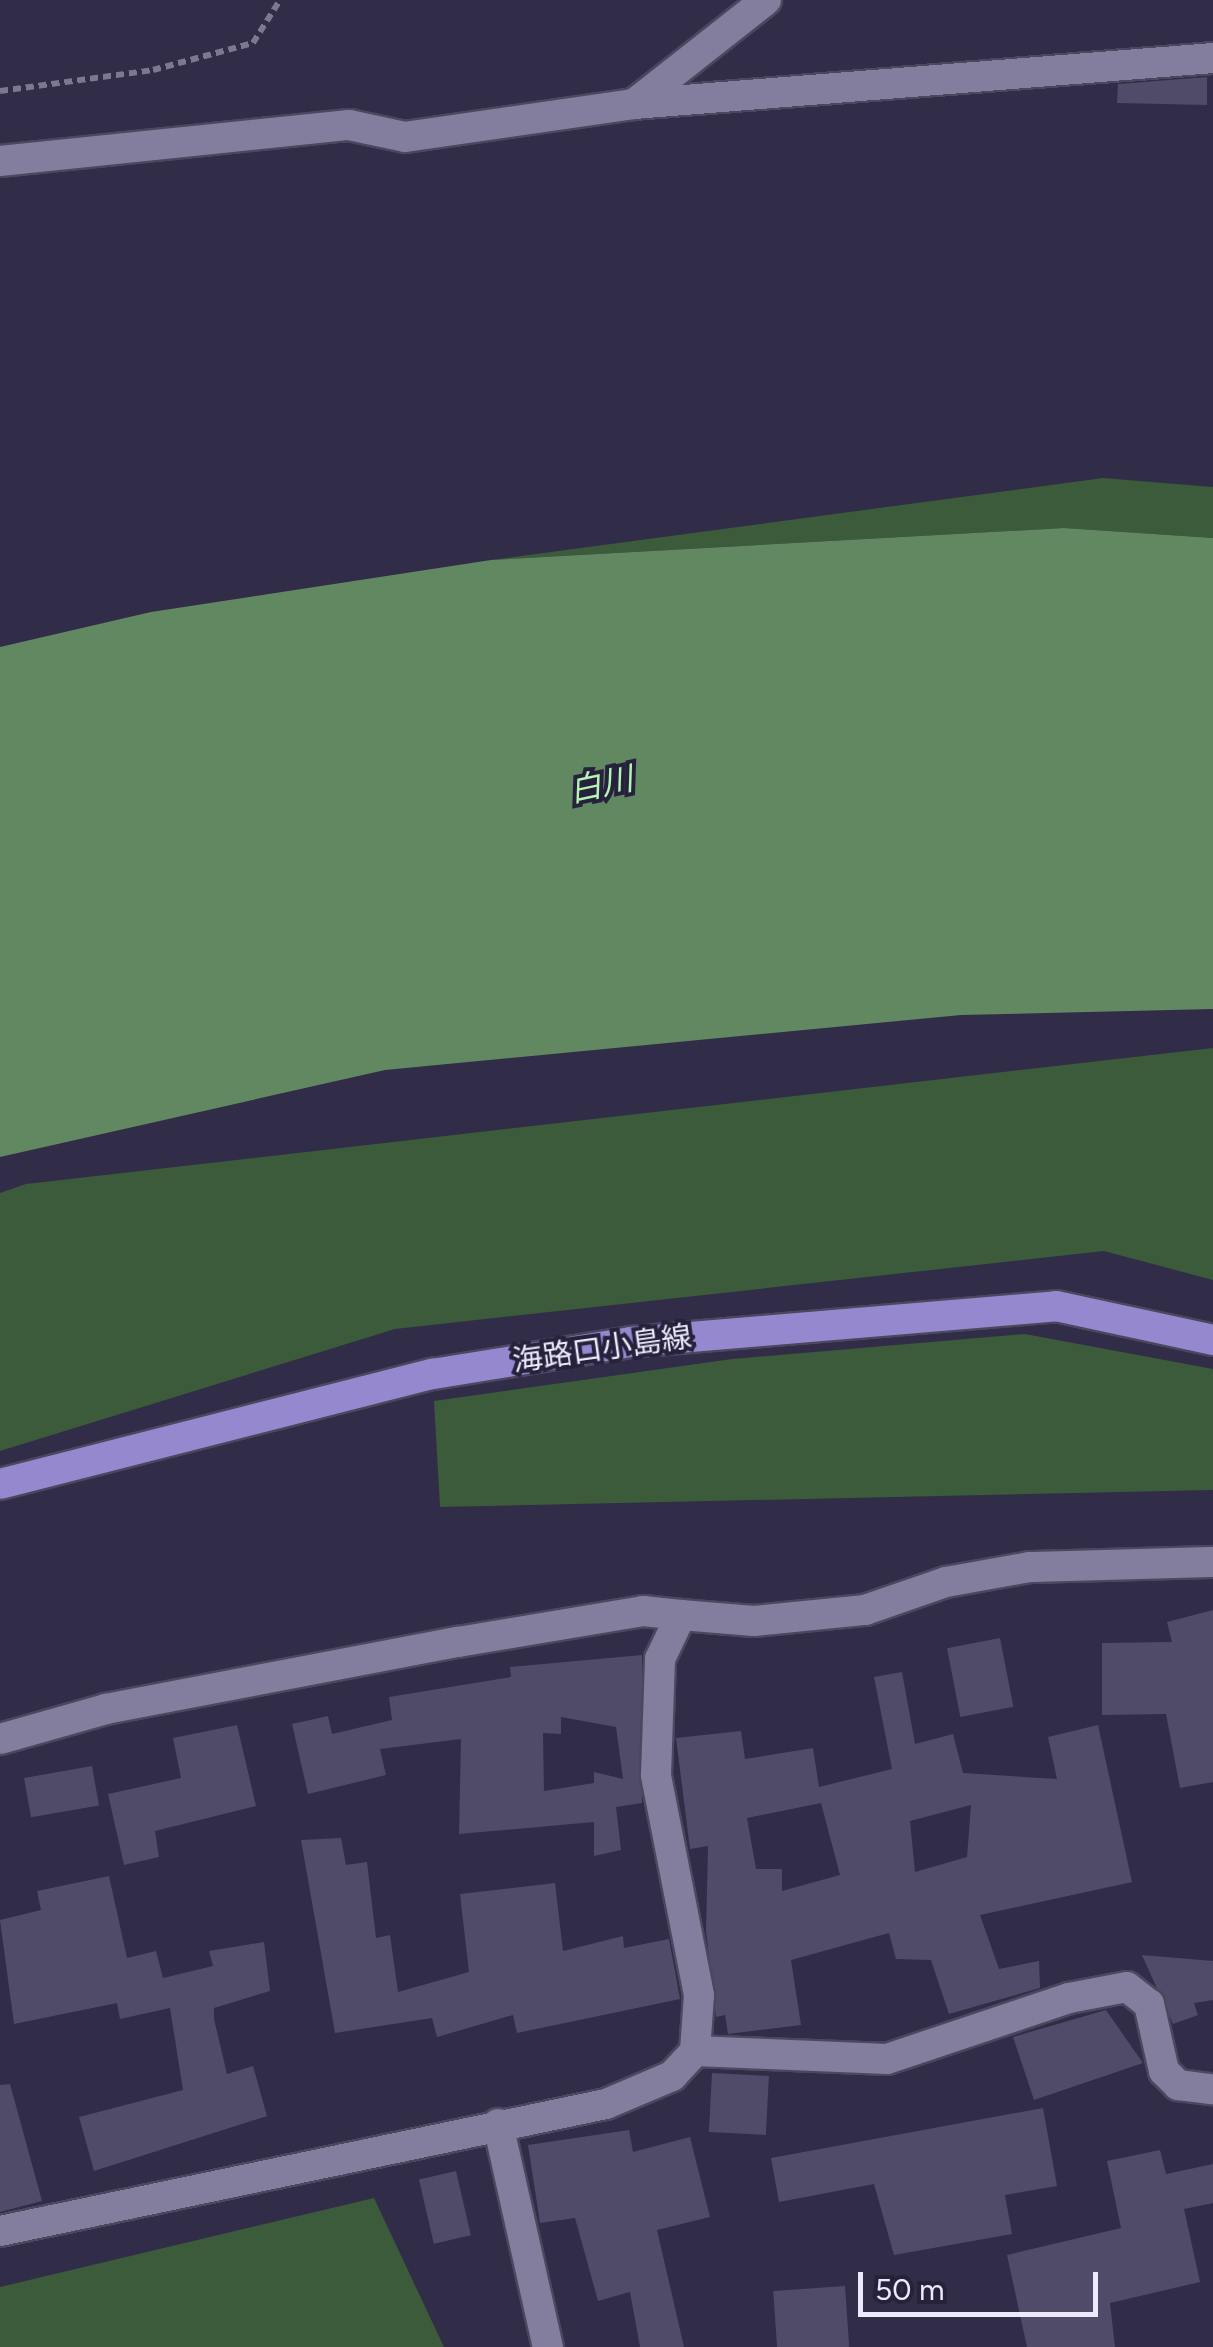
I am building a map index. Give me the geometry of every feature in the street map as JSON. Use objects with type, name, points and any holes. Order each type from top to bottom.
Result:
[{"type":"main road","name":"海路口小島線","points":[[0,1484],[433,1374],[631,1342],[1056,1306],[1213,1340]]},
{"type":"street","points":[[634,104],[766,0]]},
{"type":"street","points":[[0,161],[349,125],[405,137],[634,104],[1213,58]]},
{"type":"street","points":[[0,1739],[106,1709],[642,1611],[754,1621],[866,1610],[946,1582],[1030,1566],[1213,1562]]},
{"type":"street","points":[[0,2231],[606,2104],[672,2076],[694,2051],[699,1995],[656,1776],[660,1659],[681,1615]]},
{"type":"street","points":[[694,2051],[888,2058],[1069,1998],[1127,1987],[1148,2004],[1164,2071],[1178,2086],[1213,2089]]},
{"type":"street","points":[[498,2124],[548,2347]]},
{"type":"path","points":[[0,91],[153,70],[253,43],[280,0]]},
{"type":"shaded area","points":[[1103,478],[1213,487],[1213,538],[1064,528],[491,560]]},
{"type":"shaded area","points":[[1213,1048],[1213,1280],[1104,1251],[395,1329],[0,1451],[0,1193],[26,1184]]},
{"type":"shaded area","points":[[1025,1334],[1213,1369],[1213,1490],[440,1507],[434,1401],[732,1359]]},
{"type":"shaded area","points":[[374,2198],[444,2347],[0,2347],[0,2287]]},
{"type":"water","name":"白川","points":[[1064,528],[1213,538],[1213,1009],[961,1015],[385,1070],[0,1157],[0,647],[151,612],[491,560]]},
{"type":"building","points":[[1207,77],[1207,105],[1117,103],[1118,84]]},
{"type":"building","points":[[1213,1610],[1213,1782],[1180,1788],[1166,1714],[1102,1715],[1102,1643],[1172,1642],[1167,1622]]},
{"type":"building","points":[[1000,1638],[1013,1707],[960,1717],[947,1648]]},
{"type":"building","points":[[642,1655],[642,1803],[616,1807],[621,1850],[594,1856],[594,1822],[459,1834],[461,1739],[380,1749],[386,1775],[308,1794],[292,1724],[328,1716],[332,1734],[392,1720],[389,1697],[511,1677],[510,1667]],"holes":[[[561,1717],[616,1727],[623,1779],[594,1772],[594,1783],[544,1791],[543,1733],[561,1734]]]},
{"type":"building","points":[[902,1672],[915,1744],[953,1734],[963,1773],[1057,1779],[1048,1737],[1098,1725],[1132,1882],[980,1915],[999,1969],[1039,1961],[1040,1988],[949,2014],[931,1960],[896,1959],[889,1933],[791,1960],[801,2025],[728,2034],[725,2015],[716,2017],[706,1931],[708,1846],[690,1849],[676,1738],[741,1731],[745,1759],[813,1748],[819,1787],[892,1769],[874,1677]],"holes":[[[821,1803],[840,1875],[782,1891],[782,1869],[756,1869],[747,1818]],[[971,1805],[967,1857],[915,1872],[910,1821]]]},
{"type":"building","points":[[237,1725],[256,1806],[155,1831],[159,1857],[124,1865],[108,1794],[181,1778],[173,1738]]},
{"type":"building","points":[[92,1766],[99,1805],[31,1817],[24,1778]]},
{"type":"building","points":[[341,1838],[346,1865],[367,1862],[376,1938],[390,1935],[398,1992],[469,1972],[460,1894],[555,1883],[563,1951],[623,1936],[624,1948],[669,1939],[680,1999],[517,2033],[513,2015],[437,2037],[432,2018],[335,2033],[301,1840]]},
{"type":"building","points":[[109,1876],[127,1958],[156,1951],[163,1978],[213,1966],[209,1951],[264,1942],[270,1991],[214,2008],[214,2019],[227,2074],[253,2066],[267,2116],[94,2171],[79,2117],[183,2090],[170,2008],[120,2019],[117,2003],[14,2024],[0,1920],[41,1910],[37,1891]]},
{"type":"building","points":[[1142,1955],[1213,1961],[1213,2000],[1194,2003],[1198,2015],[1173,2024]]},
{"type":"building","points":[[1106,2010],[1143,2063],[1034,2100],[1013,2037]]},
{"type":"building","points":[[712,2073],[769,2076],[766,2135],[709,2132]]},
{"type":"building","points":[[10,2084],[42,2201],[0,2212],[0,2085]]},
{"type":"building","points":[[1043,2108],[1057,2186],[1005,2195],[1012,2234],[894,2255],[874,2184],[779,2202],[771,2158]]},
{"type":"building","points":[[629,2130],[633,2152],[690,2137],[710,2217],[657,2230],[684,2347],[640,2347],[630,2292],[598,2301],[575,2218],[540,2223],[528,2145]]},
{"type":"building","points":[[1160,2150],[1166,2174],[1213,2164],[1213,2203],[1184,2209],[1200,2282],[1110,2303],[1115,2347],[1027,2347],[1007,2255],[1121,2228],[1107,2161]]},
{"type":"building","points":[[456,2171],[471,2235],[434,2244],[419,2180]]},
{"type":"building","points":[[845,2286],[849,2347],[777,2347],[773,2291]]}]
